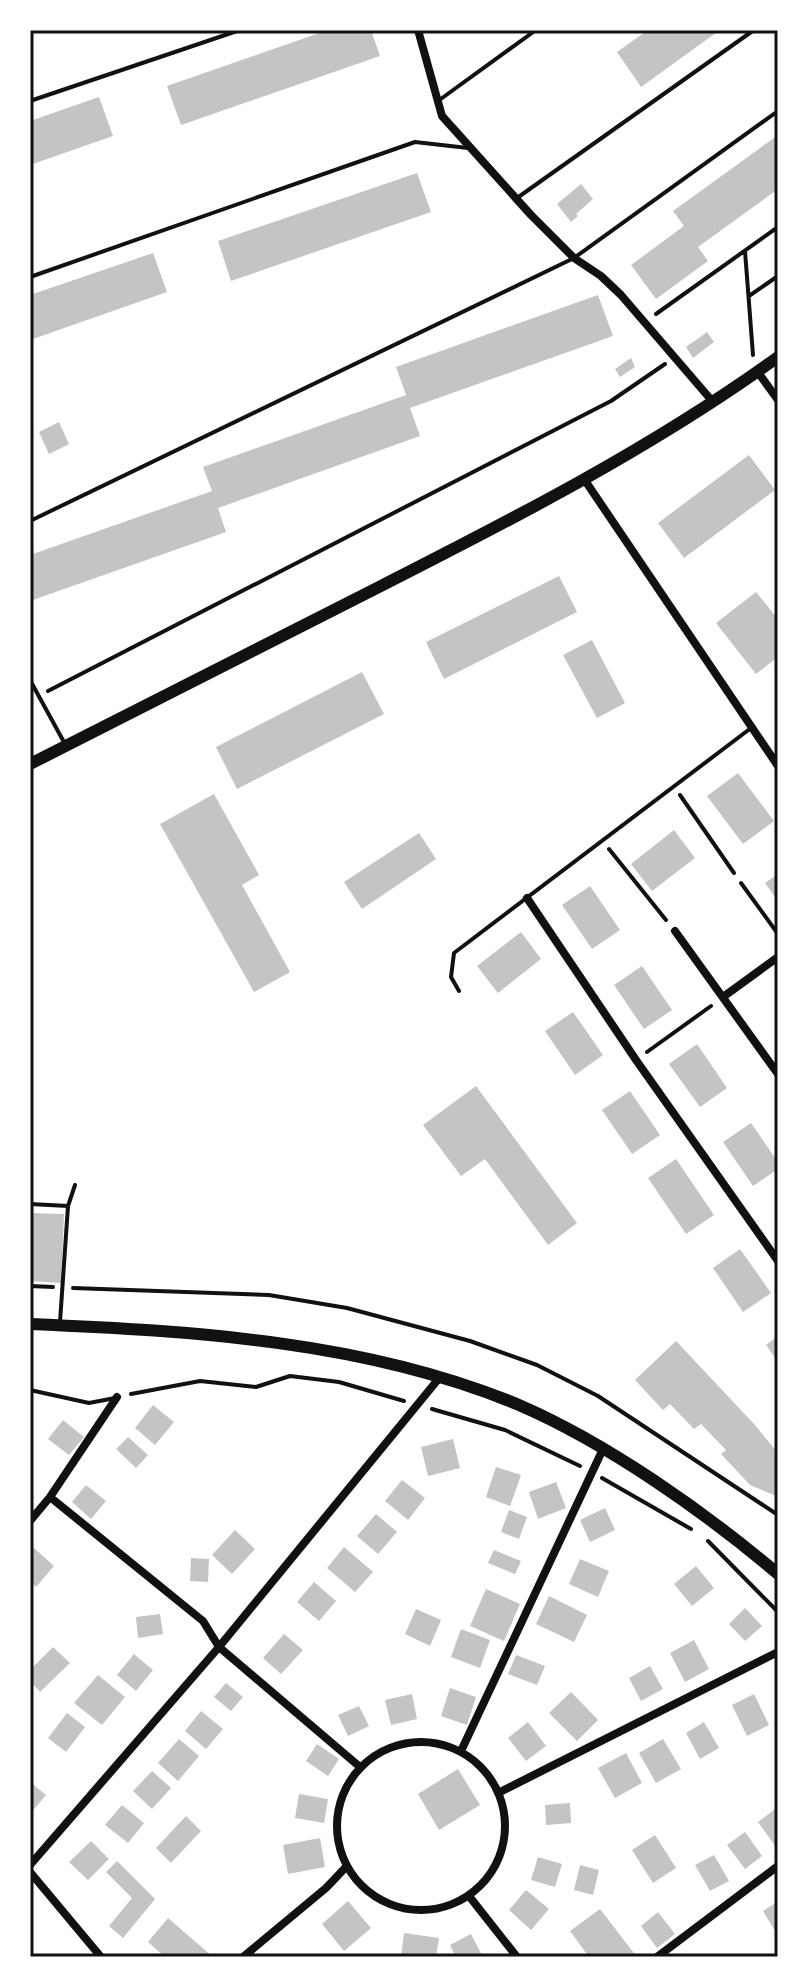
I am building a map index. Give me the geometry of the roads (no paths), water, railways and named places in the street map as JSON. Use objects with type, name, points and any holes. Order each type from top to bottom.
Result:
[{"type":"main road","points":[[30,764],[494,529],[713,402],[778,357]]},
{"type":"main road","points":[[30,1324],[198,1334],[332,1351],[440,1377],[520,1406],[603,1449],[728,1531],[778,1574]]},
{"type":"street","points":[[418,30],[442,116],[574,258],[601,276],[713,402]]},
{"type":"street","points":[[757,371],[778,400]]},
{"type":"street","points":[[584,479],[778,766]]},
{"type":"street","points":[[527,898],[636,1060],[778,1261]]},
{"type":"street","points":[[675,931],[778,1074]]},
{"type":"street","points":[[723,997],[778,957]]},
{"type":"street","points":[[30,1865],[219,1647],[440,1377]]},
{"type":"street","points":[[30,1521],[50,1497],[117,1397]]},
{"type":"street","points":[[461,1751],[603,1449]]},
{"type":"street","points":[[50,1497],[203,1621],[219,1647],[360,1767]]},
{"type":"street","points":[[498,1793],[778,1652]]},
{"type":"street","points":[[426,1741],[461,1751],[484,1769],[498,1793],[505,1821],[502,1850],[489,1876],[469,1896],[436,1910],[401,1909],[369,1894],[346,1867],[336,1833],[340,1797],[360,1767],[390,1747],[426,1741]]},
{"type":"street","points":[[657,1957],[778,1866]]},
{"type":"street","points":[[243,1957],[326,1888],[346,1867]]},
{"type":"street","points":[[30,1872],[101,1957]]},
{"type":"street","points":[[469,1896],[517,1957]]},
{"type":"lane","points":[[30,101],[240,30]]},
{"type":"lane","points":[[438,101],[536,30]]},
{"type":"lane","points":[[516,199],[754,30]]},
{"type":"lane","points":[[30,521],[574,258],[778,111]]},
{"type":"lane","points":[[30,277],[415,142],[470,148]]},
{"type":"lane","points":[[30,680],[66,746]]},
{"type":"lane","points":[[459,991],[451,977],[454,953],[751,728]]},
{"type":"lane","points":[[741,883],[778,934]]},
{"type":"lane","points":[[60,1325],[68,1206],[75,1185]]},
{"type":"lane","points":[[30,1204],[68,1206]]},
{"type":"lane","points":[[30,1390],[89,1403],[117,1397]]}]
